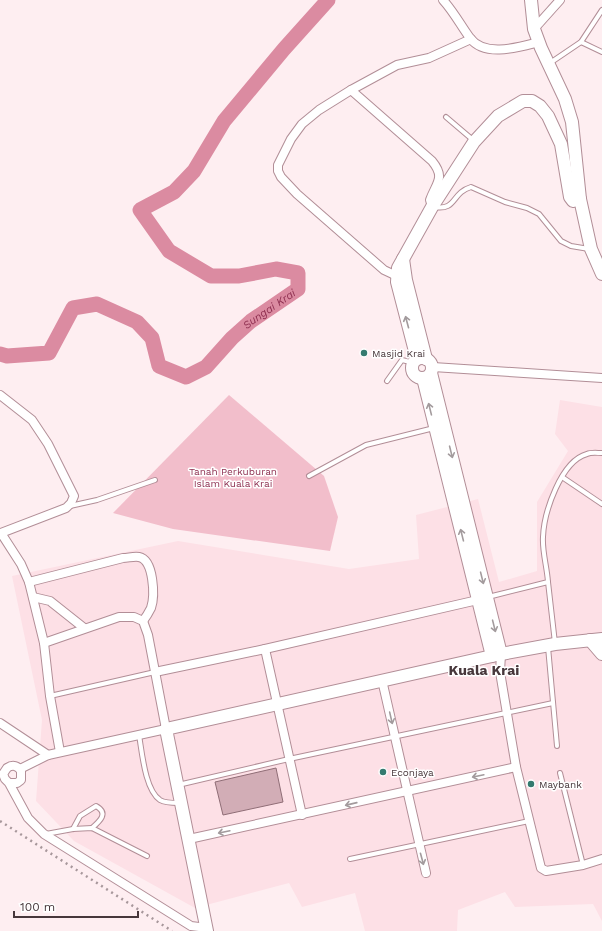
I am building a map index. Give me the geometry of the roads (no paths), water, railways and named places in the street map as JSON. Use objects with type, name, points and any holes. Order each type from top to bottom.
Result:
[{"type":"street","points":[[443,0],[459,19],[471,39],[479,46],[494,49],[510,49],[539,42]]},
{"type":"street","points":[[531,0],[534,28],[548,64],[566,99],[572,122],[580,199],[591,249],[602,274]]},
{"type":"street","points":[[534,28],[560,0]]},
{"type":"street","points":[[401,278],[384,270],[297,194],[280,177],[278,165],[291,139],[302,124],[319,110],[351,90],[397,65],[429,58],[471,39]]},
{"type":"street","points":[[351,90],[437,167],[440,177],[430,200],[432,206]]},
{"type":"street","points":[[580,199],[576,201],[571,199],[561,144],[548,116],[540,106],[532,101],[523,101],[498,116],[474,142],[432,206],[403,258],[401,278],[440,427],[496,655],[516,767],[540,866],[543,870],[583,865],[602,859]]},
{"type":"street","points":[[424,366],[602,378]]},
{"type":"street","points":[[0,395],[32,420],[48,444],[74,496],[71,503],[66,508],[1,532],[21,564],[29,582],[44,642],[50,696],[60,752]]},
{"type":"street","points":[[19,800],[20,776],[12,766],[3,770],[4,780],[19,800],[28,818],[44,834],[191,926],[207,929],[155,672],[143,621],[151,609],[153,598],[150,570],[146,560],[138,556],[123,558],[29,582]]},
{"type":"street","points":[[33,597],[50,601],[84,628]]},
{"type":"street","points":[[155,672],[264,649],[482,599]]},
{"type":"street","points":[[44,642],[119,617],[134,617],[143,621]]},
{"type":"street","points":[[4,780],[14,784],[20,776],[44,756],[496,655],[551,644],[596,640],[602,654]]},
{"type":"street","points":[[264,649],[302,815]]},
{"type":"street","points":[[382,680],[408,791],[418,845],[426,874]]},
{"type":"street","points":[[0,723],[44,756]]},
{"type":"street","points":[[189,839],[516,767]]},
{"type":"lane","points":[[548,64],[581,42],[602,10]]},
{"type":"lane","points":[[581,42],[602,52]]},
{"type":"lane","points":[[446,117],[474,142]]},
{"type":"lane","points":[[432,206],[444,209],[448,208],[458,194],[470,187],[505,202],[527,208],[539,214],[561,241],[570,246],[591,249]]},
{"type":"lane","points":[[387,381],[402,360],[424,366]]},
{"type":"lane","points":[[309,476],[366,444],[440,427]]},
{"type":"lane","points":[[557,746],[553,703],[548,582],[543,538],[545,519],[548,504],[562,477],[577,459],[587,453],[602,453]]},
{"type":"lane","points":[[562,477],[602,504]]},
{"type":"lane","points":[[66,508],[97,500],[155,480]]},
{"type":"lane","points":[[482,599],[548,582]]},
{"type":"lane","points":[[50,696],[155,672]]},
{"type":"lane","points":[[177,785],[289,759],[553,703]]},
{"type":"lane","points":[[139,735],[149,783],[155,795],[161,801],[181,803]]},
{"type":"lane","points":[[560,773],[583,865]]},
{"type":"lane","points":[[73,829],[80,816],[96,806],[101,809],[103,814],[102,819],[92,828]]},
{"type":"lane","points":[[350,859],[529,821]]},
{"type":"lane","points":[[44,834],[73,829],[92,828],[147,856]]},
{"type":"waterway","name":"Sungai Krai","points":[[0,354],[7,356],[49,353],[73,308],[97,304],[137,322],[152,338],[159,366],[186,377],[206,367],[232,338],[251,321],[298,289],[298,273],[276,269],[239,276],[211,276],[169,251],[140,210],[174,192],[194,171],[224,121],[284,49],[328,0]]},
{"type":"railway","points":[[0,821],[172,931]]},
{"type":"place","name":"Masjid Krai","points":[[364,353]]},
{"type":"place","name":"Econjaya","points":[[383,772]]},
{"type":"place","name":"Maybank","points":[[531,784]]},
{"type":"district","name":"Kuala Krai","points":[[484,670]]},
{"type":"park label","name":"Tanah Perkuburan Islam Kuala Krai","points":[[233,476]]}]
